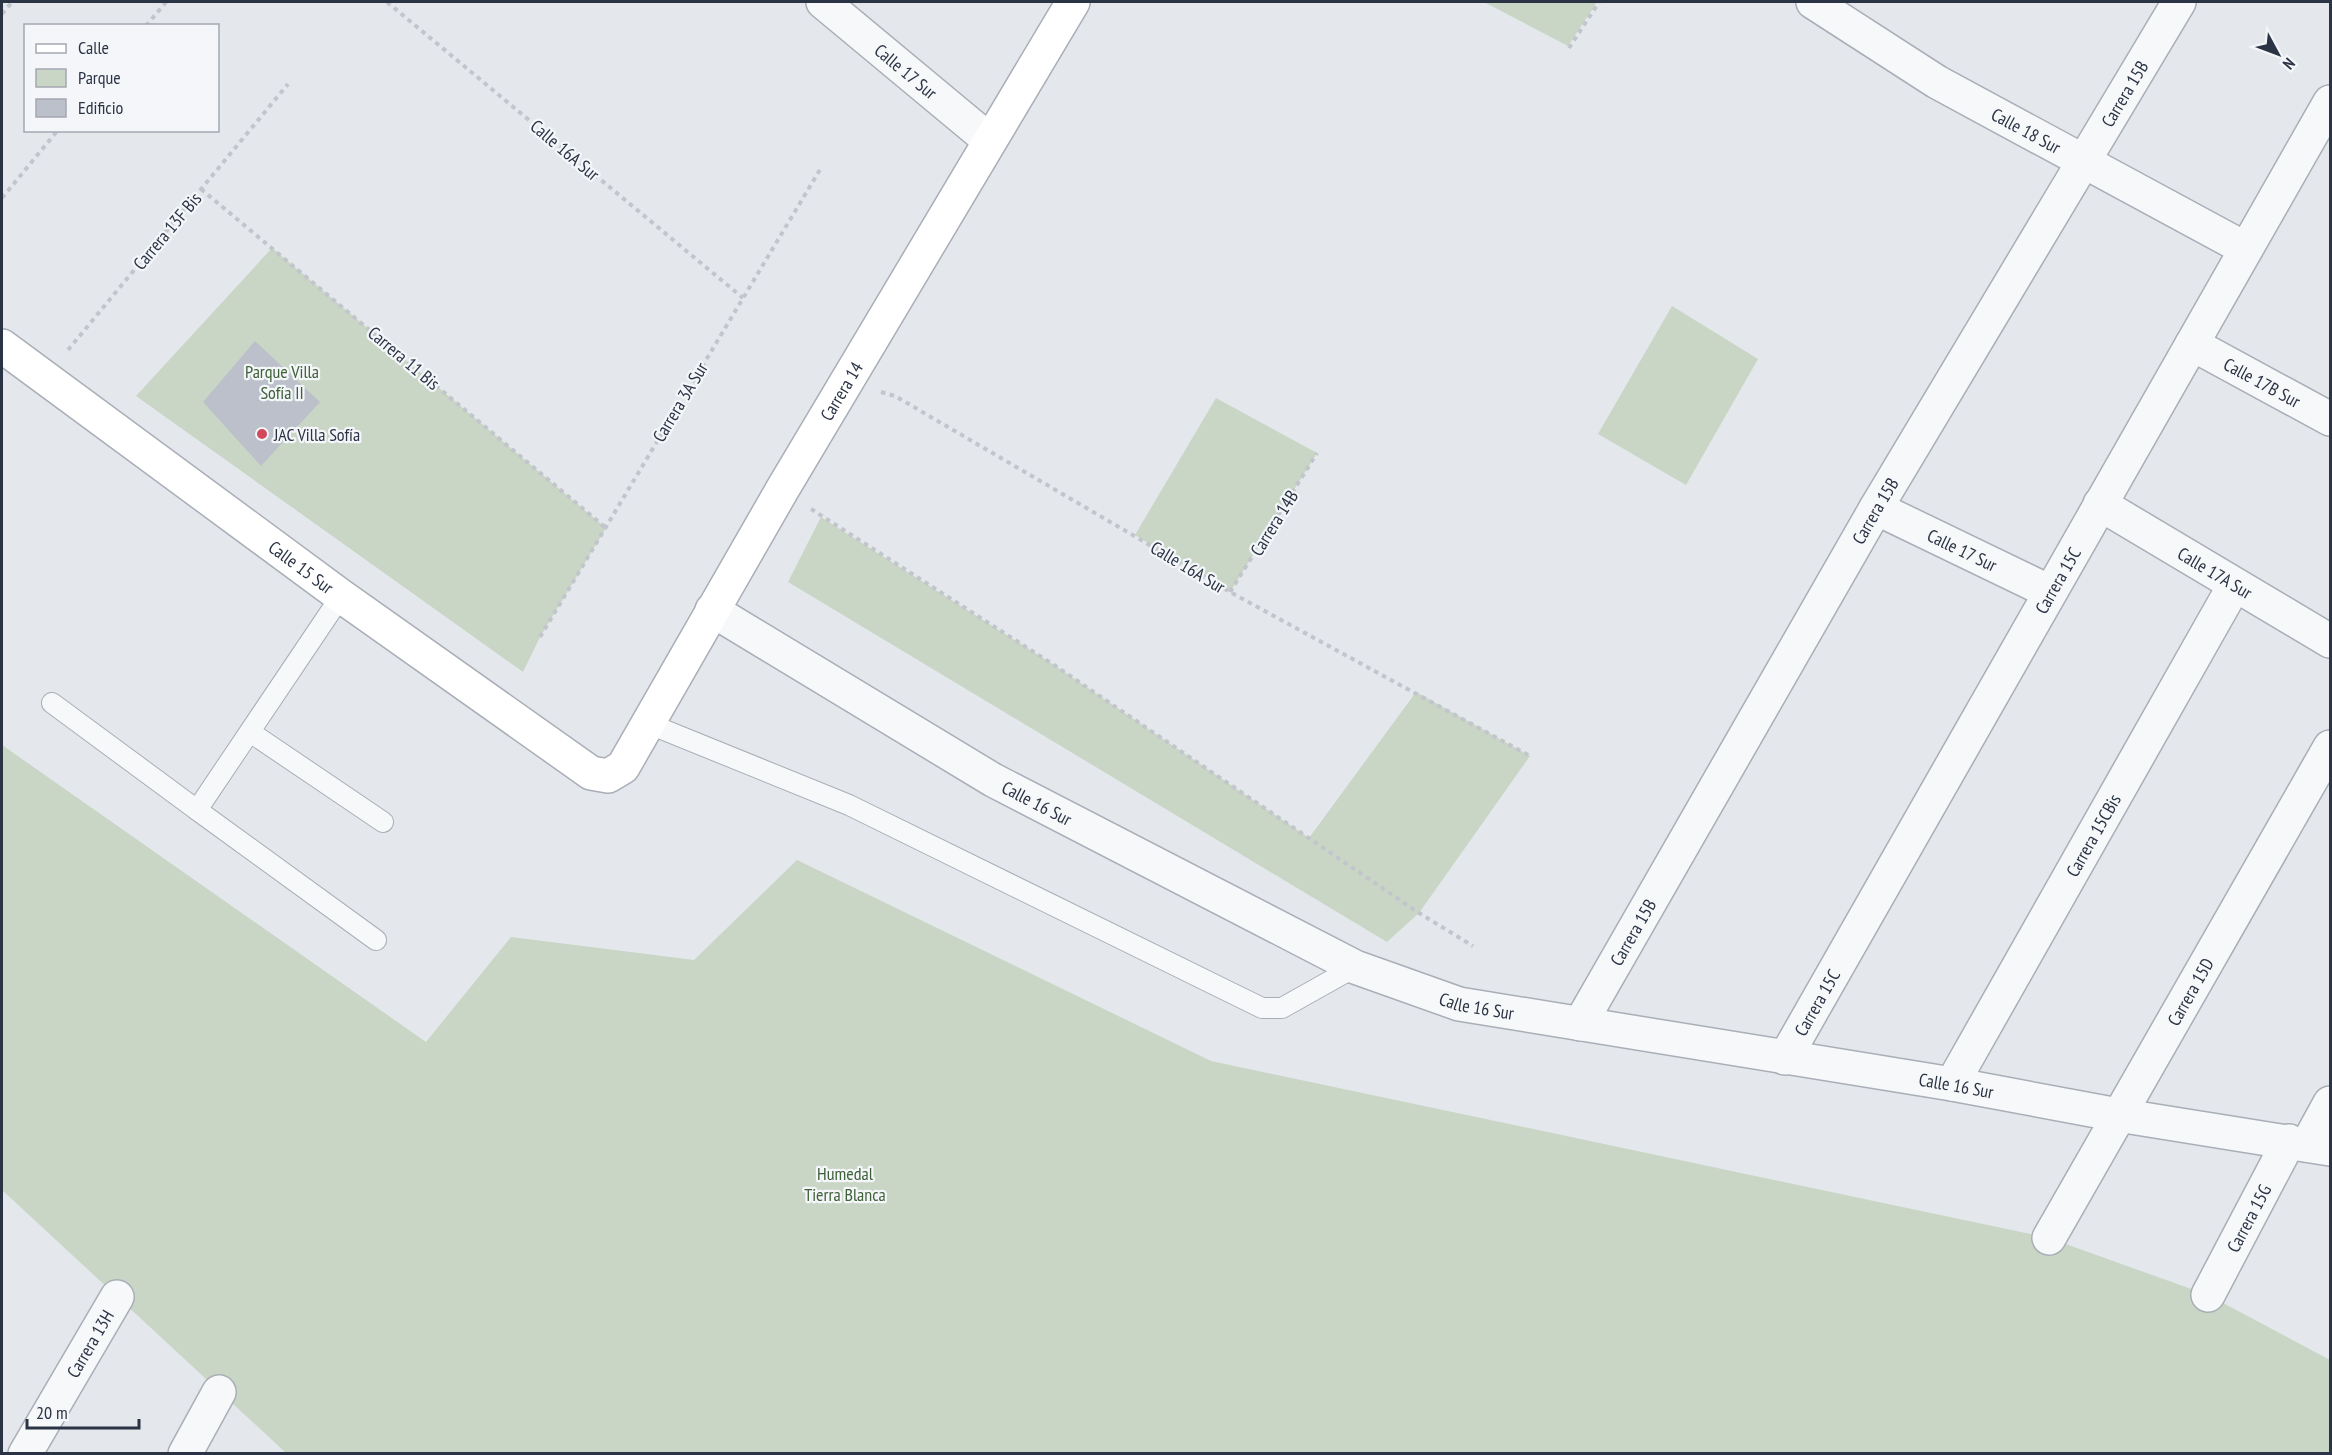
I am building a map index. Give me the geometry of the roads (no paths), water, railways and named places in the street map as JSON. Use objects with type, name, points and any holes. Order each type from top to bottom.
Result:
[{"type":"street","name":"Calle 17 Sur","points":[[823,2],[989,140]]},
{"type":"street","name":"Carrera 14","points":[[608,777],[623,767],[782,490],[1073,2]]},
{"type":"street","name":"Calle 18 Sur","points":[[1813,2],[1937,82],[2246,249]]},
{"type":"street","name":"Carrera 15B","points":[[1580,1024],[1876,508],[2179,2]]},
{"type":"street","name":"Carrera 15C","points":[[1785,1058],[2331,102]]},
{"type":"street","name":"Calle 17B Sur","points":[[2192,344],[2331,419]]},
{"type":"street","name":"Calle 15 Sur","points":[[2,346],[341,596],[591,773],[608,777]]},
{"type":"street","name":"Calle 17A Sur","points":[[2100,504],[2234,586],[2331,641]]},
{"type":"street","name":"Calle 17 Sur","points":[[1876,508],[2050,592]]},
{"type":"street","name":"Carrera 15CBis","points":[[1952,1084],[2234,586]]},
{"type":"street","name":"Calle 16 Sur","points":[[712,610],[993,780],[1355,967],[1458,1004],[1952,1084],[2118,1115],[2309,1145]]},
{"type":"street","name":"Carrera 15D","points":[[2049,1238],[2331,747]]},
{"type":"street","name":"Carrera 15G","points":[[2208,1295],[2309,1145],[2331,1103]]},
{"type":"street","name":"Carrera 13H","points":[[26,1454],[117,1297]]},
{"type":"street","points":[[185,1454],[219,1392]]},
{"type":"lane","points":[[197,810],[341,596]]},
{"type":"lane","points":[[52,703],[376,940]]},
{"type":"lane","points":[[647,723],[849,804],[1262,1008],[1282,1008],[1355,967]]},
{"type":"lane","points":[[249,732],[383,822]]},
{"type":"place","name":"JAC Villa Sofía","points":[[262,434]]},
{"type":"park label","name":"Parque Villa Sofía II","points":[[282,382]]},
{"type":"park label","name":"Humedal Tierra Blanca","points":[[845,1183]]}]
